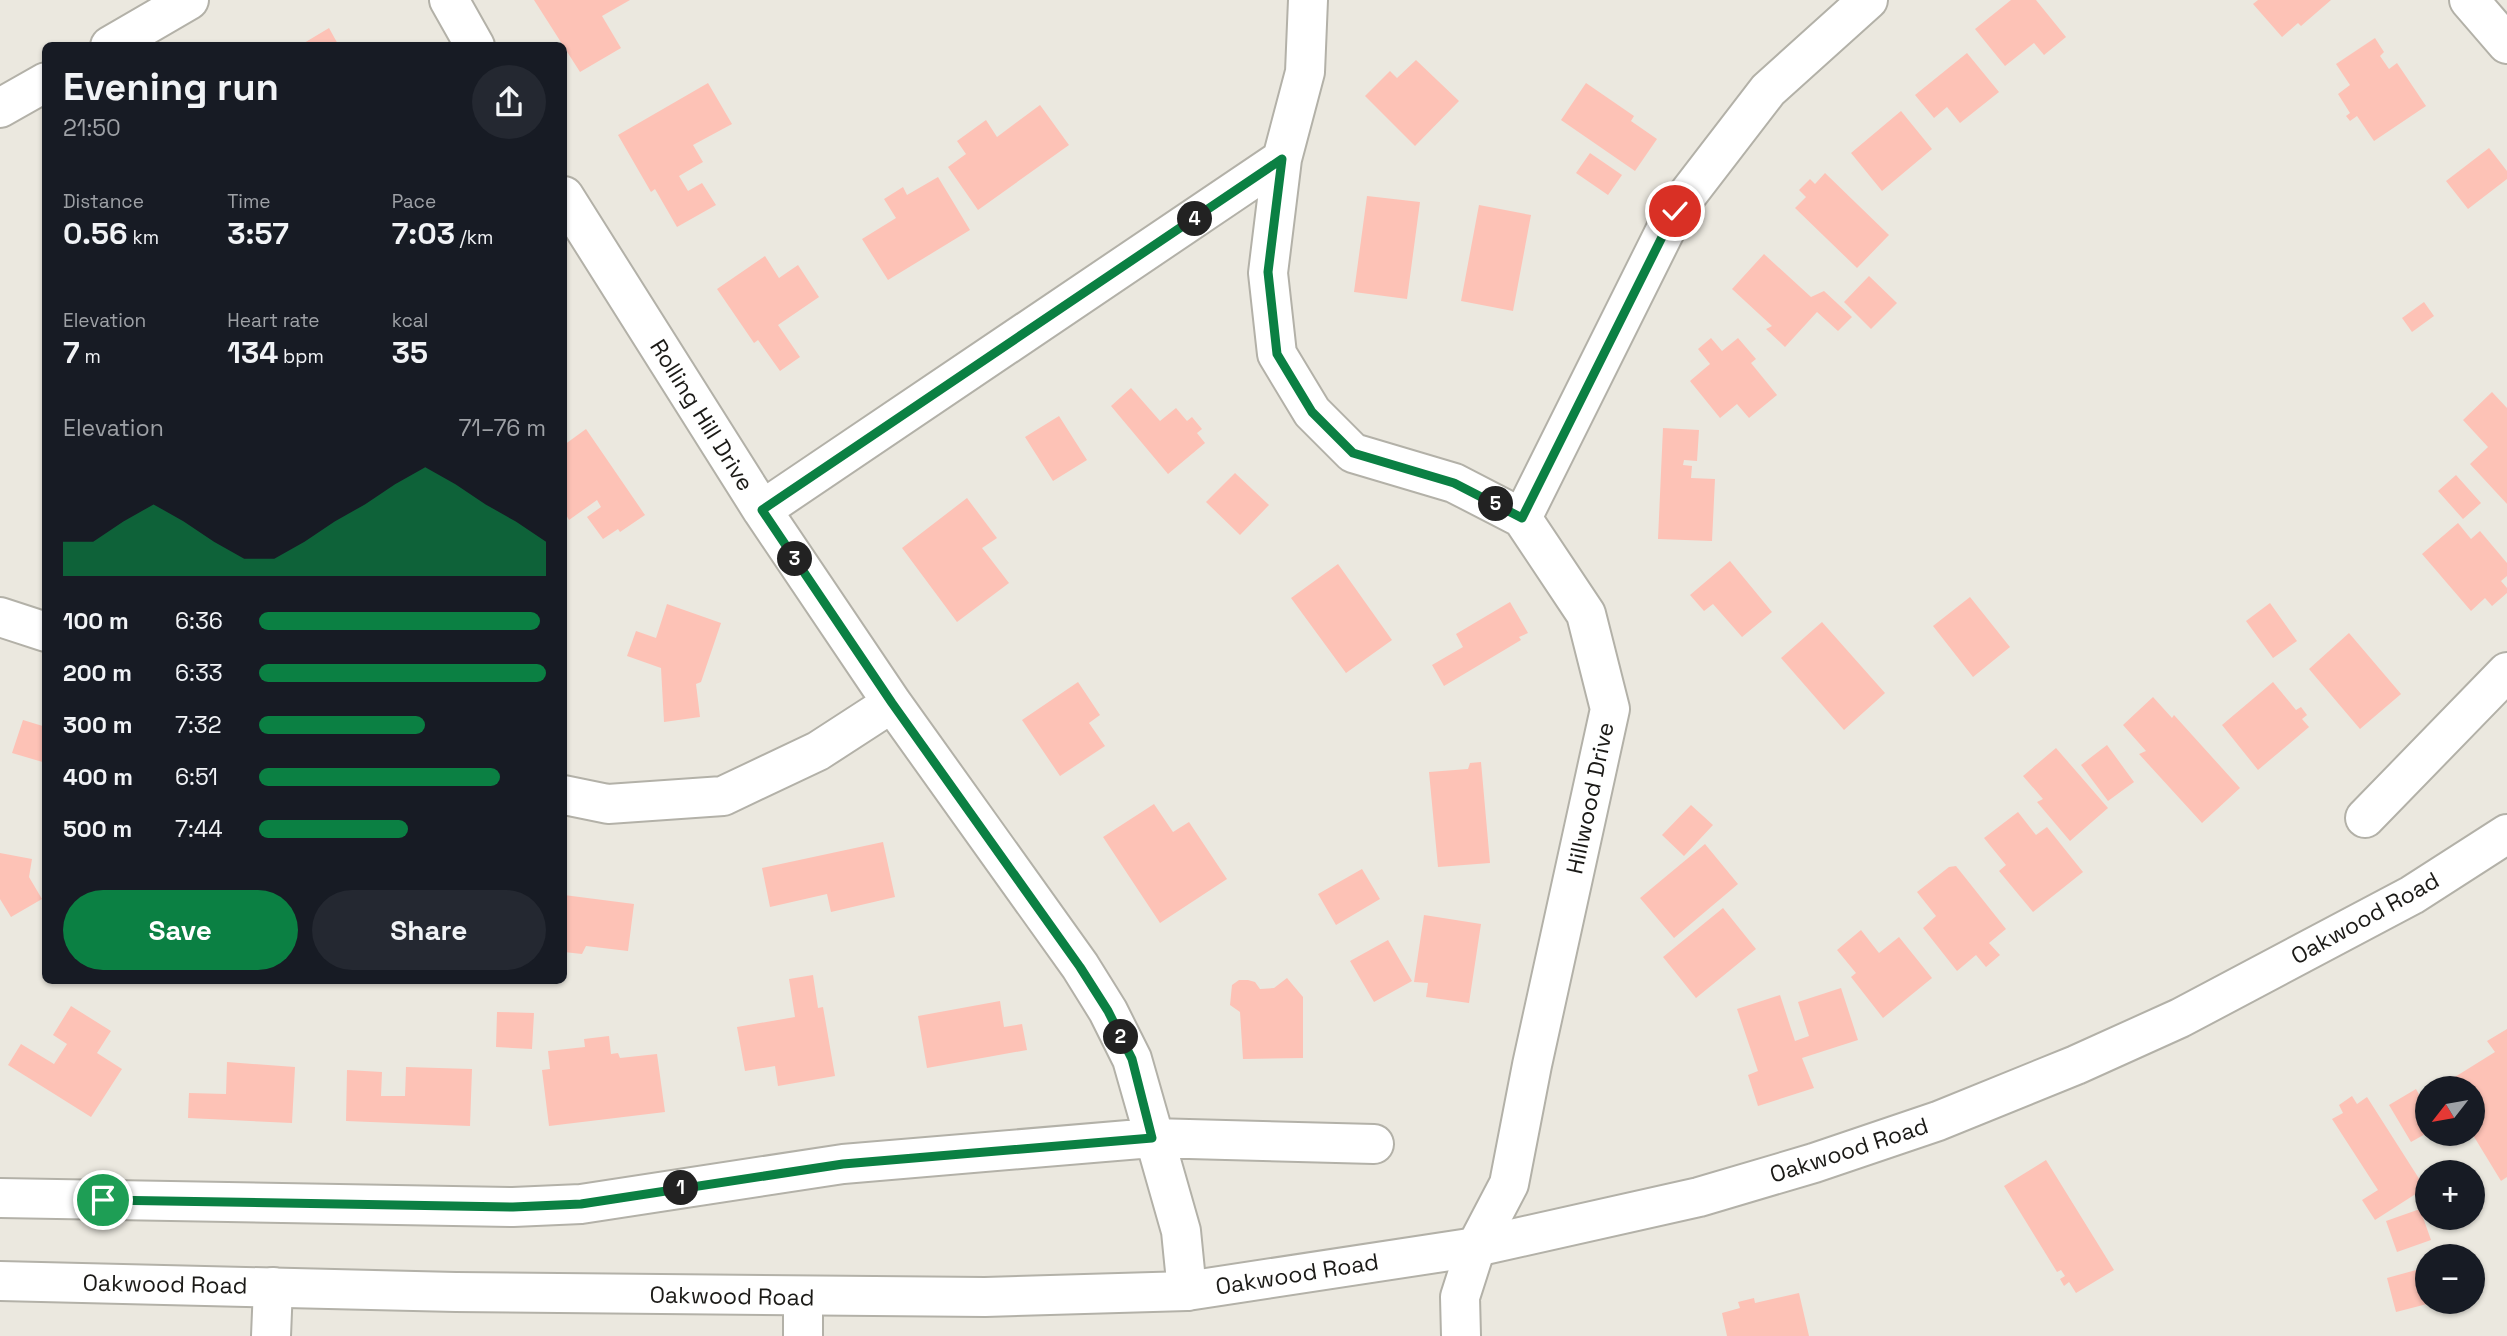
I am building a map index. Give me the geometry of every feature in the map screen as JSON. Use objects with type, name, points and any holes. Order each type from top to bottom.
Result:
[{"type":"street","points":[[117,42],[190,0]]},
{"type":"street","points":[[449,0],[473,42]]},
{"type":"street","name":"Hillwood Drive","points":[[1308,0],[1305,72],[1282,159],[1268,272],[1277,354],[1312,412],[1353,453],[1454,483],[1522,518],[1586,614],[1610,709],[1532,1065],[1509,1184],[1476,1247],[1460,1297],[1461,1336]]},
{"type":"street","points":[[1522,518],[1675,211],[1768,90],[1868,0]]},
{"type":"street","points":[[2469,0],[2507,44]]},
{"type":"street","points":[[0,108],[42,84]]},
{"type":"street","points":[[762,510],[1282,159]]},
{"type":"street","name":"Rolling Hill Drive","points":[[567,201],[762,510],[892,703],[1080,967],[1108,1011],[1132,1059],[1152,1138],[1181,1231],[1187,1291]]},
{"type":"street","points":[[0,617],[42,631]]},
{"type":"street","points":[[2365,818],[2507,672]]},
{"type":"street","points":[[567,796],[608,804],[723,796],[818,751],[892,703]]},
{"type":"street","name":"Oakwood Road","points":[[0,1281],[803,1297],[985,1297],[1187,1291],[1476,1247],[1699,1197],[1814,1163],[1938,1121],[2076,1065],[2180,1018],[2412,895],[2507,834]]},
{"type":"street","points":[[0,1198],[513,1207],[581,1204],[843,1164],[1152,1138],[1374,1144]]},
{"type":"street","points":[[271,1336],[273,1287]]},
{"type":"street","points":[[803,1297],[803,1336]]},
{"type":"building","points":[[534,0],[630,0],[602,16],[621,48],[580,72],[567,52],[567,42],[561,42]]},
{"type":"building","points":[[2011,0],[2036,0],[2066,37],[2044,55],[2034,43],[2005,66],[1975,29]]},
{"type":"building","points":[[2258,0],[2331,0],[2301,26],[2298,23],[2282,37],[2253,4]]},
{"type":"building","points":[[329,28],[337,42],[306,42]]},
{"type":"building","points":[[2375,38],[2384,52],[2380,56],[2389,69],[2397,63],[2426,106],[2374,141],[2357,116],[2350,121],[2346,116],[2350,113],[2338,94],[2350,85],[2336,64]]},
{"type":"building","points":[[1967,53],[1999,92],[1960,123],[1947,107],[1934,118],[1915,95]]},
{"type":"building","points":[[1416,60],[1459,101],[1415,146],[1365,96],[1390,71],[1397,78]]},
{"type":"building","points":[[708,83],[732,124],[693,145],[703,162],[679,176],[688,191],[702,183],[716,205],[677,227],[655,189],[651,192],[618,135]]},
{"type":"building","points":[[1586,83],[1634,116],[1631,121],[1657,139],[1635,171],[1561,120]]},
{"type":"building","points":[[1040,105],[1069,145],[978,210],[948,167],[966,154],[957,141],[986,120],[997,137]]},
{"type":"building","points":[[1901,111],[1932,149],[1882,191],[1851,153]]},
{"type":"building","points":[[2489,148],[2507,171],[2507,179],[2468,209],[2446,181]]},
{"type":"building","points":[[1590,153],[1622,175],[1608,195],[1576,173]]},
{"type":"building","points":[[1825,173],[1889,235],[1857,268],[1795,208],[1806,197],[1799,190],[1810,179],[1815,184]]},
{"type":"building","points":[[938,177],[970,230],[888,280],[862,239],[896,218],[884,199],[903,187],[907,195]]},
{"type":"building","points":[[1367,196],[1420,202],[1407,299],[1354,292]]},
{"type":"building","points":[[1479,205],[1531,215],[1513,311],[1461,301]]},
{"type":"building","points":[[1764,254],[1811,297],[1824,291],[1852,317],[1838,331],[1817,312],[1785,347],[1766,329],[1772,326],[1732,289]]},
{"type":"building","points":[[765,256],[779,278],[798,265],[819,297],[778,325],[800,357],[780,371],[758,340],[754,343],[717,289]]},
{"type":"building","points":[[1869,276],[1897,303],[1871,329],[1844,302]]},
{"type":"building","points":[[2424,302],[2434,316],[2412,332],[2402,318]]},
{"type":"building","points":[[1711,338],[1722,351],[1738,338],[1756,359],[1751,363],[1777,395],[1749,418],[1737,404],[1720,418],[1690,381],[1710,364],[1698,349]]},
{"type":"building","points":[[1131,388],[1160,421],[1176,408],[1187,421],[1192,417],[1202,429],[1197,433],[1205,443],[1168,474],[1111,406]]},
{"type":"building","points":[[2492,392],[2507,408],[2507,504],[2470,464],[2488,447],[2463,420]]},
{"type":"building","points":[[1059,416],[1087,460],[1053,481],[1025,437]]},
{"type":"building","points":[[1663,428],[1699,430],[1697,461],[1684,460],[1683,465],[1692,466],[1691,478],[1715,479],[1712,541],[1658,539]]},
{"type":"building","points":[[586,429],[645,515],[620,532],[618,529],[603,539],[587,517],[601,507],[597,500],[569,520],[567,443]]},
{"type":"building","points":[[1235,473],[1269,505],[1240,535],[1206,502]]},
{"type":"building","points":[[2456,475],[2481,503],[2463,519],[2438,491]]},
{"type":"building","points":[[967,498],[997,538],[982,548],[1009,583],[957,622],[902,548]]},
{"type":"building","points":[[2458,523],[2471,539],[2480,531],[2507,563],[2507,576],[2501,581],[2507,588],[2507,593],[2492,606],[2485,598],[2471,611],[2422,554]]},
{"type":"building","points":[[1730,561],[1772,612],[1742,637],[1713,604],[1704,611],[1690,595]]},
{"type":"building","points":[[1338,564],[1392,640],[1346,673],[1291,598]]},
{"type":"building","points":[[1970,597],[2010,647],[1973,677],[1933,626]]},
{"type":"building","points":[[1510,602],[1528,633],[1519,637],[1521,640],[1444,686],[1432,665],[1463,647],[1456,634]]},
{"type":"building","points":[[2270,603],[2297,641],[2273,658],[2246,621]]},
{"type":"building","points":[[667,604],[721,623],[701,682],[696,684],[700,717],[664,722],[661,668],[627,656],[636,631],[656,638]]},
{"type":"building","points":[[1822,622],[1885,693],[1844,730],[1781,658]]},
{"type":"building","points":[[2349,633],[2401,694],[2360,729],[2309,669]]},
{"type":"building","points":[[1078,682],[1100,715],[1089,723],[1105,746],[1060,776],[1022,720]]},
{"type":"building","points":[[2273,682],[2296,710],[2301,707],[2307,715],[2302,719],[2309,727],[2258,770],[2222,725]]},
{"type":"building","points":[[2153,697],[2172,718],[2174,715],[2240,788],[2202,823],[2139,754],[2146,751],[2123,725]]},
{"type":"building","points":[[23,720],[42,726],[42,762],[12,753]]},
{"type":"building","points":[[2107,745],[2134,782],[2108,801],[2081,765]]},
{"type":"building","points":[[2056,748],[2108,808],[2070,841],[2037,802],[2043,799],[2023,776]]},
{"type":"building","points":[[1481,762],[1490,863],[1438,867],[1429,772],[1468,769],[1470,763]]},
{"type":"building","points":[[1154,804],[1173,832],[1189,822],[1227,879],[1160,923],[1103,837]]},
{"type":"building","points":[[1691,805],[1713,825],[1684,856],[1662,835]]},
{"type":"building","points":[[2018,812],[2036,835],[2047,827],[2083,872],[2033,912],[1999,871],[2006,865],[1984,838]]},
{"type":"building","points":[[883,842],[895,897],[831,912],[827,894],[770,907],[762,868]]},
{"type":"building","points":[[1705,844],[1738,884],[1674,938],[1640,898]]},
{"type":"building","points":[[0,853],[32,859],[29,877],[42,899],[11,917],[0,899]]},
{"type":"building","points":[[1956,866],[2006,929],[1989,943],[2000,955],[1986,967],[1976,955],[1957,971],[1923,928],[1936,916],[1917,892],[1949,867]]},
{"type":"building","points":[[1362,869],[1380,899],[1336,925],[1318,894]]},
{"type":"building","points":[[567,895],[634,904],[628,951],[586,946],[582,954],[567,952]]},
{"type":"building","points":[[1723,908],[1756,949],[1696,998],[1663,957]]},
{"type":"building","points":[[1424,915],[1481,924],[1469,1003],[1426,997],[1428,983],[1414,982]]},
{"type":"building","points":[[1861,930],[1879,953],[1899,937],[1932,978],[1883,1018],[1851,977],[1856,973],[1837,950]]},
{"type":"building","points":[[1388,940],[1412,981],[1374,1002],[1350,961]]},
{"type":"building","points":[[813,975],[818,1008],[823,1007],[835,1076],[778,1086],[775,1066],[745,1071],[737,1027],[795,1017],[789,979]]},
{"type":"building","points":[[1287,978],[1303,997],[1303,1058],[1243,1059],[1240,1012],[1230,1005],[1232,985],[1239,980],[1248,980],[1255,982],[1260,989],[1274,988]]},
{"type":"building","points":[[1841,988],[1858,1040],[1802,1058],[1814,1088],[1758,1106],[1748,1075],[1758,1071],[1737,1009],[1780,995],[1795,1041],[1809,1036],[1798,1002]]},
{"type":"building","points":[[1000,1001],[1004,1027],[1022,1024],[1027,1050],[927,1068],[918,1016]]},
{"type":"building","points":[[71,1006],[111,1031],[97,1053],[122,1069],[91,1117],[8,1065],[21,1044],[54,1064],[67,1044],[53,1035]]},
{"type":"building","points":[[497,1012],[534,1013],[532,1049],[496,1047]]},
{"type":"building","points":[[2507,1029],[2507,1177],[2501,1181],[2480,1146],[2485,1146],[2485,1076],[2456,1076],[2495,1052],[2487,1041]]},
{"type":"building","points":[[609,1036],[611,1054],[618,1053],[620,1058],[657,1054],[665,1112],[549,1126],[542,1070],[550,1069],[548,1051],[585,1047],[584,1039]]},
{"type":"building","points":[[227,1062],[295,1067],[292,1123],[188,1118],[189,1093],[226,1094]]},
{"type":"building","points":[[406,1067],[472,1069],[470,1126],[346,1121],[347,1070],[382,1072],[381,1096],[405,1096]]},
{"type":"building","points":[[2415,1090],[2415,1140],[2411,1142],[2389,1105]]},
{"type":"building","points":[[2352,1096],[2357,1104],[2367,1097],[2415,1172],[2415,1194],[2375,1220],[2362,1200],[2378,1190],[2332,1119],[2343,1113],[2339,1105]]},
{"type":"building","points":[[2046,1160],[2114,1270],[2076,1293],[2069,1282],[2064,1286],[2060,1279],[2065,1276],[2061,1270],[2057,1272],[2004,1186]]},
{"type":"building","points":[[2415,1211],[2415,1230],[2427,1230],[2431,1240],[2397,1252],[2386,1221]]},
{"type":"building","points":[[2415,1270],[2415,1307],[2396,1312],[2387,1278]]},
{"type":"building","points":[[1799,1293],[1809,1336],[1727,1336],[1722,1313],[1740,1308],[1738,1302],[1754,1298],[1755,1303]]},
{"type":"route","points":[[103,1200],[513,1207],[581,1204],[843,1164],[1152,1138],[1132,1059],[1108,1011],[1080,967],[892,703],[762,510],[1282,159],[1268,272],[1277,354],[1312,412],[1353,453],[1454,483],[1522,518],[1675,211]]}]
